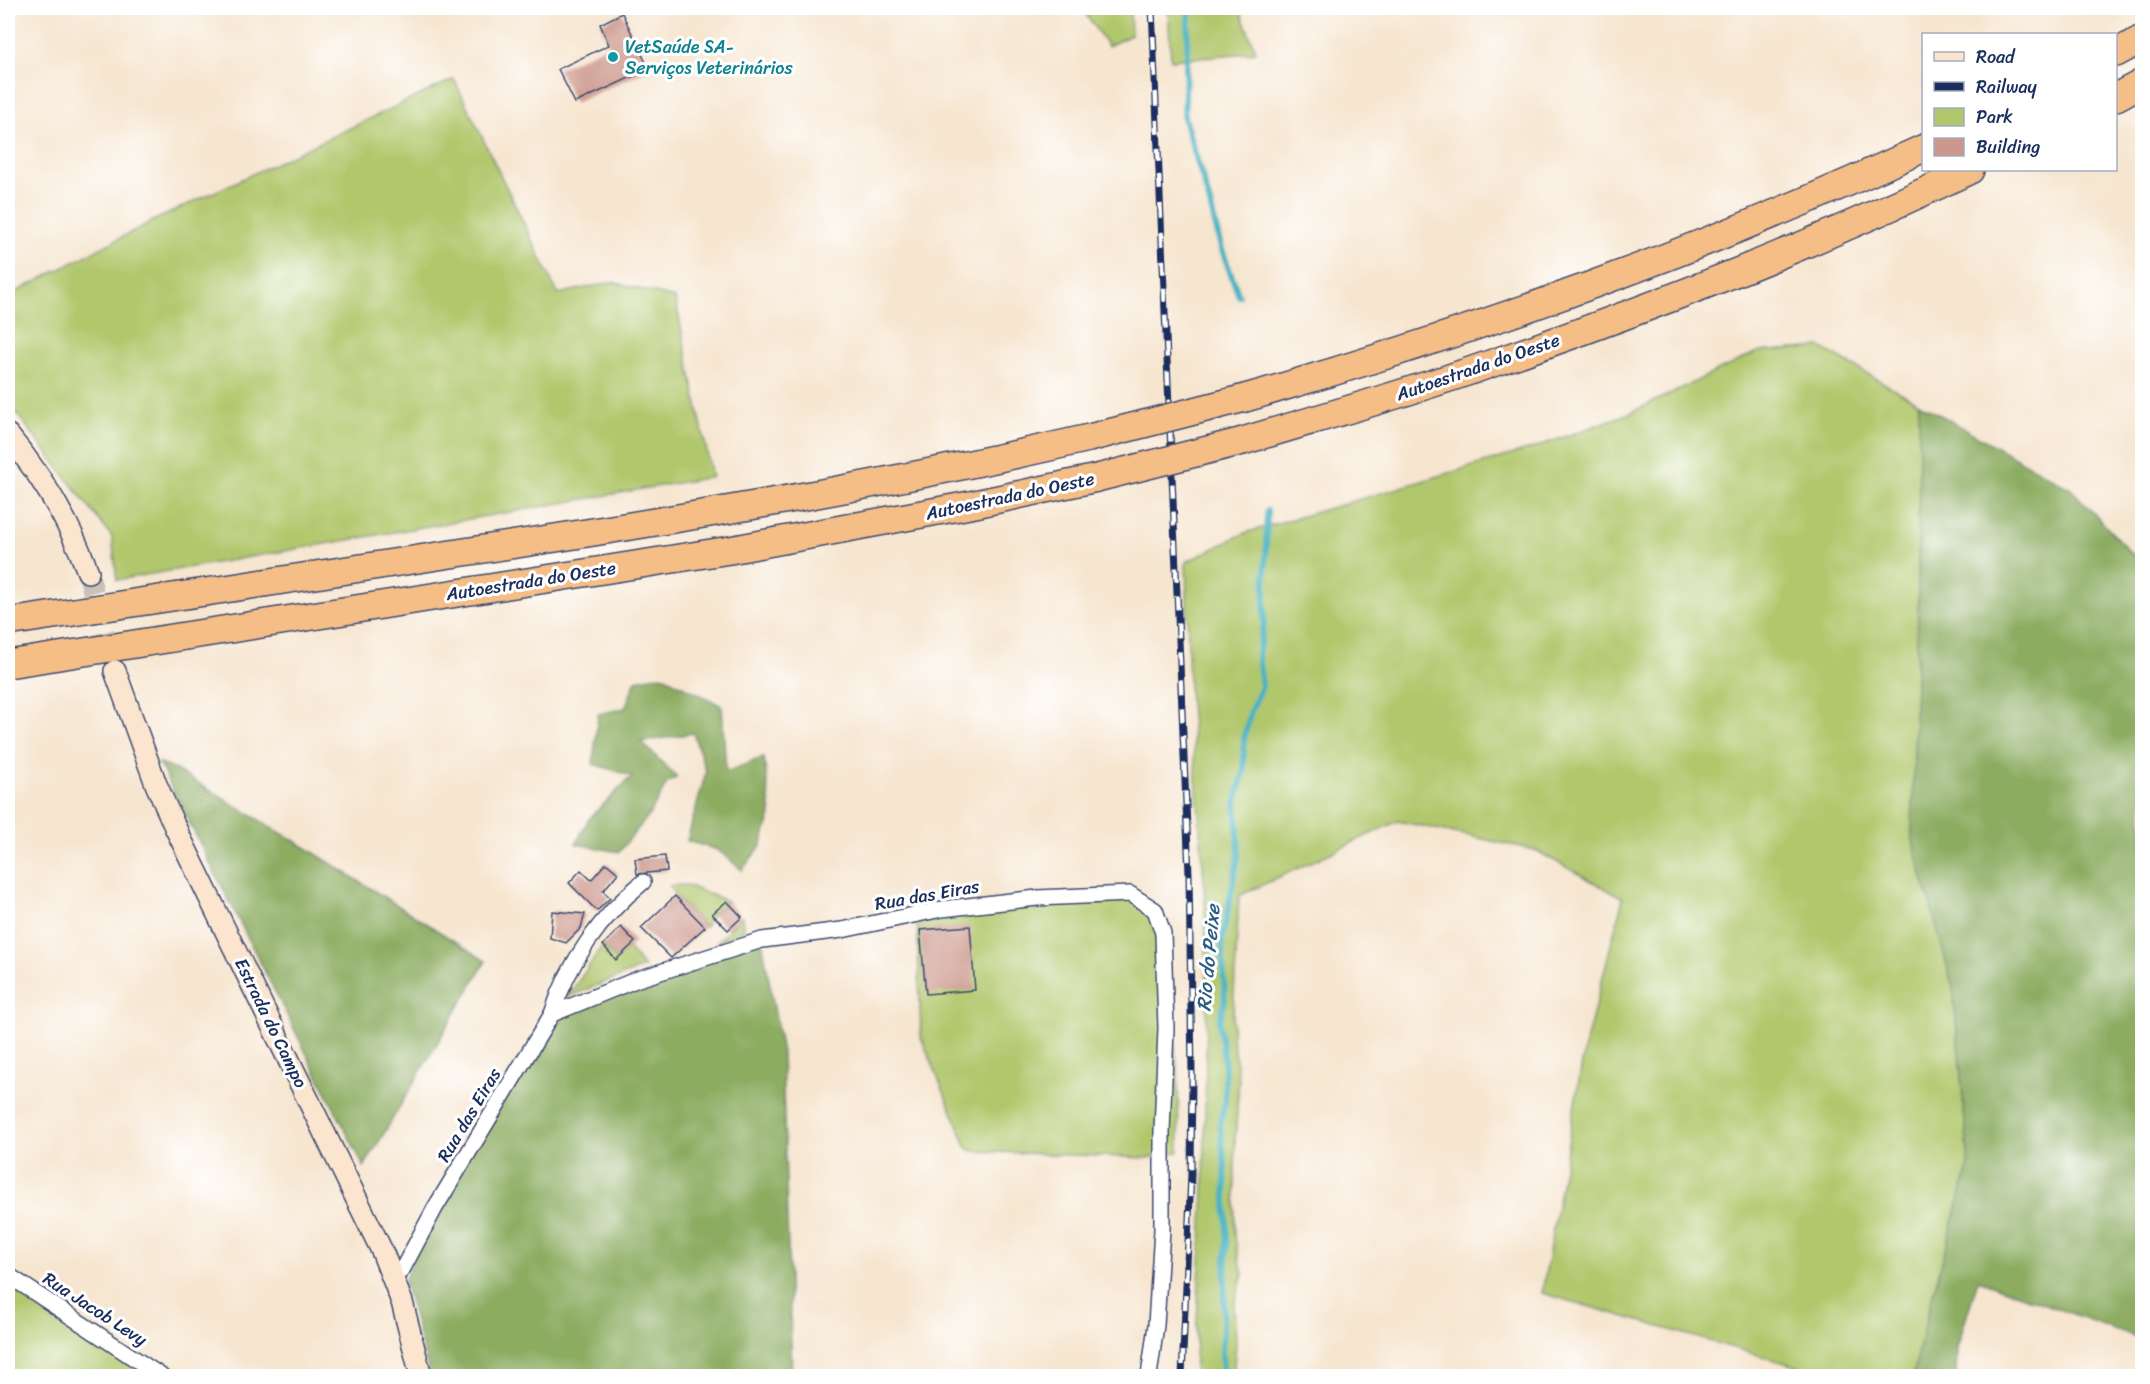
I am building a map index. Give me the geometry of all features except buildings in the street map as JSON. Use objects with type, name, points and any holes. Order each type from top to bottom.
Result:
[{"type":"highway","points":[[2117,52],[2142,39]]},
{"type":"highway","points":[[2117,96],[2142,83]]},
{"type":"highway","points":[[8,622],[708,513],[974,465],[1089,438],[1245,398],[1450,335],[1568,294],[1760,220],[1922,148]]},
{"type":"highway","name":"Autoestrada do Oeste","points":[[8,664],[730,550],[975,504],[1097,478],[1243,441],[1478,368],[1720,278],[1968,171]]},
{"type":"street","points":[[8,435],[54,502],[73,535],[88,572]]},
{"type":"street","name":"Estrada do Campo","points":[[115,670],[152,775],[175,827],[369,1223],[393,1277],[402,1302],[421,1377]]},
{"type":"street","points":[[552,1014],[561,987],[590,938],[622,899],[643,882]]},
{"type":"street","name":"Rua das Eiras","points":[[393,1277],[402,1270],[435,1208],[552,1014],[638,979],[762,940],[842,930],[942,909],[1037,898],[1130,894],[1155,910],[1163,933],[1166,1028],[1162,1132],[1162,1230],[1156,1325],[1149,1377]]},
{"type":"street","name":"Rua Jacob Levy","points":[[8,1275],[161,1377]]},
{"type":"green space","points":[[1081,8],[1130,8],[1131,35],[1108,46]]},
{"type":"green space","points":[[1168,8],[1239,8],[1256,52],[1171,60]]},
{"type":"green space","points":[[454,79],[558,294],[612,282],[675,298],[712,477],[117,580],[112,537],[8,405],[8,296],[155,220]]},
{"type":"green space","points":[[1820,347],[1919,403],[1918,605],[1912,837],[1953,987],[1969,1165],[1928,1312],[1913,1376],[1831,1376],[1542,1293],[1585,1046],[1623,898],[1535,850],[1398,821],[1239,896],[1232,1036],[1239,1079],[1235,1142],[1235,1238],[1243,1275],[1234,1305],[1236,1344],[1233,1376],[1194,1376],[1204,1190],[1207,986],[1204,880],[1189,690],[1186,562],[1245,533],[1531,449],[1630,413],[1757,352]]},
{"type":"green space","points":[[1919,403],[2071,489],[2142,562],[2142,1339],[1978,1280],[1957,1347],[1956,1376],[1913,1376],[1928,1312],[1969,1165],[1953,987],[1912,837],[1918,605]]},
{"type":"green space","points":[[661,675],[722,706],[726,772],[764,757],[771,815],[761,846],[742,870],[718,850],[687,841],[706,772],[693,733],[641,742],[677,777],[667,783],[650,814],[619,852],[576,844],[588,820],[632,776],[593,764],[598,714],[625,708],[636,680]]},
{"type":"green space","points":[[159,763],[176,770],[308,849],[486,961],[364,1167]]},
{"type":"green space","points":[[686,885],[727,901],[712,914],[705,927],[675,896],[670,886]]},
{"type":"green space","points":[[1130,894],[1155,910],[1178,1072],[1179,1152],[1148,1158],[973,1151],[967,1148],[921,1037],[917,915]]},
{"type":"green space","points":[[742,917],[744,929],[716,943]]},
{"type":"green space","points":[[762,940],[782,1053],[792,1376],[430,1376],[404,1281],[435,1208],[552,1014]]},
{"type":"green space","points":[[603,945],[616,960],[628,948],[644,967],[565,998],[581,979]]},
{"type":"green space","points":[[8,1275],[161,1376],[8,1376]]},
{"type":"waterway","points":[[1189,8],[1184,118],[1221,247],[1239,296]]},
{"type":"waterway","name":"Rio do Peixe","points":[[1223,1376],[1227,1235],[1225,1166],[1220,1124],[1225,1102],[1225,1067],[1219,1023],[1225,1000],[1222,941],[1239,852],[1236,802],[1244,770],[1244,739],[1251,710],[1262,687],[1258,655],[1264,624],[1267,511]]},
{"type":"tunnel","points":[[88,572],[112,661]]},
{"type":"railway","points":[[1152,8],[1189,874],[1191,1174],[1182,1376]]},
{"type":"place","name":"VetSaúde SA- Serviços Veterinários","points":[[613,57]]}]
